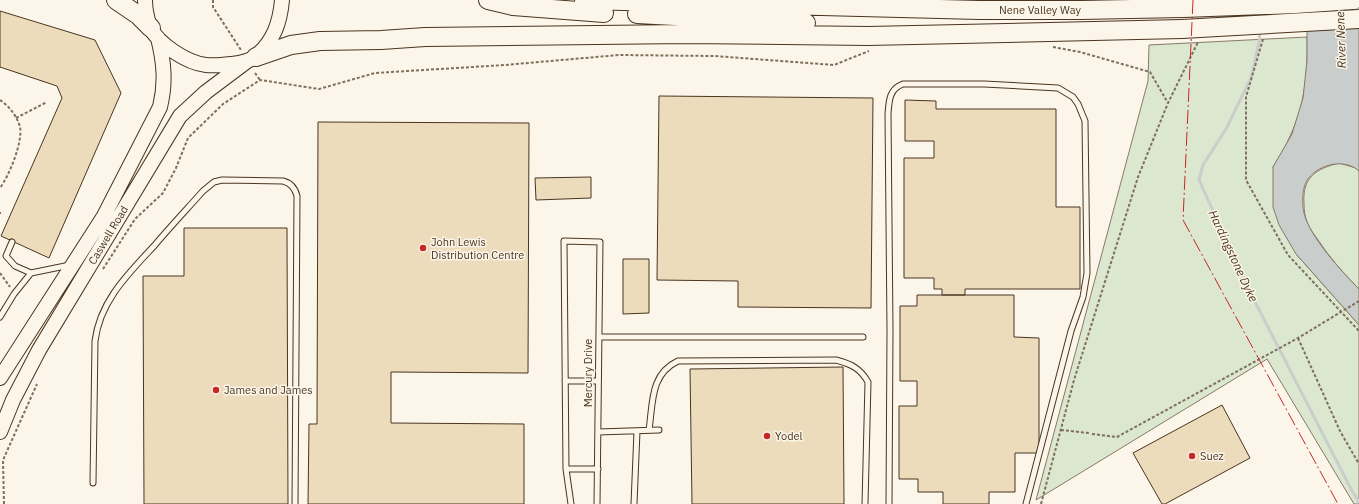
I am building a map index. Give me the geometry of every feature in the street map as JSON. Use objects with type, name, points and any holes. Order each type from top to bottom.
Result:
[{"type":"highway","points":[[116,0],[138,15],[154,33]]},
{"type":"highway","points":[[488,0],[513,6],[577,11],[978,33]]},
{"type":"highway","name":"Nene Valley Way","points":[[584,0],[979,10],[1183,8],[1353,0]]},
{"type":"highway","points":[[250,60],[291,45],[320,41],[425,37],[686,34],[868,36],[1079,32],[1182,29],[1359,19]]},
{"type":"street","name":"Caswell Road","points":[[0,378],[104,216],[160,107],[165,83],[162,55],[147,18],[145,0]]},
{"type":"street","name":"Caswell Road","points":[[0,432],[13,400],[38,350],[180,116],[206,92],[250,60],[274,36],[281,13],[282,0]]},
{"type":"street","points":[[154,33],[182,57],[206,65],[221,65],[250,60]]},
{"type":"lane","points":[[889,504],[890,330],[888,114],[889,99],[892,92],[896,86],[903,84],[984,84],[1058,88],[1074,97],[1085,122],[1087,273],[1083,297],[1071,331],[1026,504]]},
{"type":"lane","points":[[93,483],[95,340],[98,324],[106,306],[123,280],[210,185],[222,180],[283,181],[293,187],[296,196],[295,504]]},
{"type":"lane","name":"Mercury Drive","points":[[565,381],[564,240],[600,242],[597,504]]},
{"type":"lane","points":[[12,242],[6,256],[15,266],[31,273],[72,264]]},
{"type":"lane","points":[[0,317],[14,294],[31,273]]},
{"type":"lane","points":[[599,337],[863,337]]},
{"type":"lane","points":[[649,430],[656,381],[669,366],[678,361],[836,360],[849,363],[857,367],[868,382],[864,504]]},
{"type":"lane","points":[[571,504],[566,469],[565,381],[598,381]]},
{"type":"lane","points":[[598,432],[659,430]]},
{"type":"lane","points":[[634,504],[637,431]]},
{"type":"lane","points":[[566,469],[598,469]]},
{"type":"path","points":[[213,0],[213,7],[250,60],[260,80]]},
{"type":"path","points":[[1264,34],[1246,97],[1246,180],[1288,255],[1359,330]]},
{"type":"path","points":[[1041,504],[1074,380],[1138,177],[1168,103],[1197,46],[1199,38]]},
{"type":"path","points":[[1065,45],[1050,46],[1080,52],[1150,72],[1168,103]]},
{"type":"path","points":[[102,271],[134,219],[163,193],[176,168],[188,138],[223,104],[260,80],[319,89],[375,73],[505,65],[619,55],[714,56],[834,65],[869,51]]},
{"type":"path","points":[[0,100],[14,112],[20,127],[19,145],[8,176],[0,188]]},
{"type":"path","points":[[16,118],[47,102]]},
{"type":"path","points":[[0,273],[14,294]]},
{"type":"path","points":[[1061,430],[1117,437],[1293,341],[1359,301]]},
{"type":"path","points":[[1298,338],[1340,431],[1359,464]]},
{"type":"path","points":[[4,504],[3,460],[37,382]]},
{"type":"green space","points":[[1307,37],[1305,87],[1300,111],[1289,138],[1273,167],[1296,254],[1359,325],[1359,504],[1354,504],[1267,359],[1036,500],[1148,81],[1149,45]]},
{"type":"green space","points":[[1339,163],[1356,168],[1359,171],[1359,289],[1337,266],[1323,247],[1310,228],[1305,214],[1304,195],[1305,187],[1308,181],[1317,171]]},
{"type":"water","name":"River Nene","points":[[1307,0],[1359,0],[1359,171],[1346,164],[1323,167],[1310,176],[1306,182],[1303,193],[1303,202],[1307,222],[1319,243],[1335,264],[1359,289],[1359,325],[1296,254],[1279,225],[1273,207],[1273,167],[1292,134],[1303,98],[1307,61]]},
{"type":"building","points":[[0,11],[95,40],[121,93],[49,258],[1,236],[62,98],[57,86],[0,67]]},
{"type":"building","points":[[659,96],[873,98],[871,308],[738,307],[738,281],[657,280]]},
{"type":"building","points":[[905,100],[936,101],[936,109],[1056,109],[1056,207],[1080,207],[1080,289],[965,289],[965,295],[942,295],[942,289],[934,289],[934,278],[904,278],[904,158],[934,158],[934,141],[905,141]]},
{"type":"building","name":"John Lewis Distribution Centre","points":[[318,122],[529,123],[528,373],[391,372],[391,423],[524,424],[524,504],[308,504],[309,424],[317,424]]},
{"type":"building","points":[[591,177],[591,198],[536,200],[535,178]]},
{"type":"building","name":"James and James","points":[[184,228],[287,228],[288,504],[144,504],[143,276],[184,276]]},
{"type":"building","points":[[623,259],[649,259],[649,313],[623,314]]},
{"type":"building","points":[[917,295],[1014,295],[1014,337],[1039,338],[1039,453],[1015,453],[1015,492],[989,492],[989,504],[943,504],[943,492],[918,492],[918,479],[899,479],[899,406],[917,406],[917,381],[900,381],[900,306],[917,306]]},
{"type":"building","name":"Yodel","points":[[843,367],[844,504],[692,504],[690,369]]},
{"type":"building","name":"Suez","points":[[1222,405],[1250,458],[1165,504],[1162,504],[1133,453]]},
{"type":"waterway","name":"Hardingstone Dyke","points":[[1260,30],[1259,42],[1251,78],[1226,129],[1203,165],[1199,180],[1251,294],[1359,502]]},
{"type":"power","points":[[1193,0],[1183,220],[1338,504]]},
{"type":"place","name":"John Lewis Distribution Centre","points":[[423,248]]},
{"type":"place","name":"James and James","points":[[216,390]]},
{"type":"place","name":"Yodel","points":[[767,436]]},
{"type":"place","name":"Suez","points":[[1192,456]]}]
